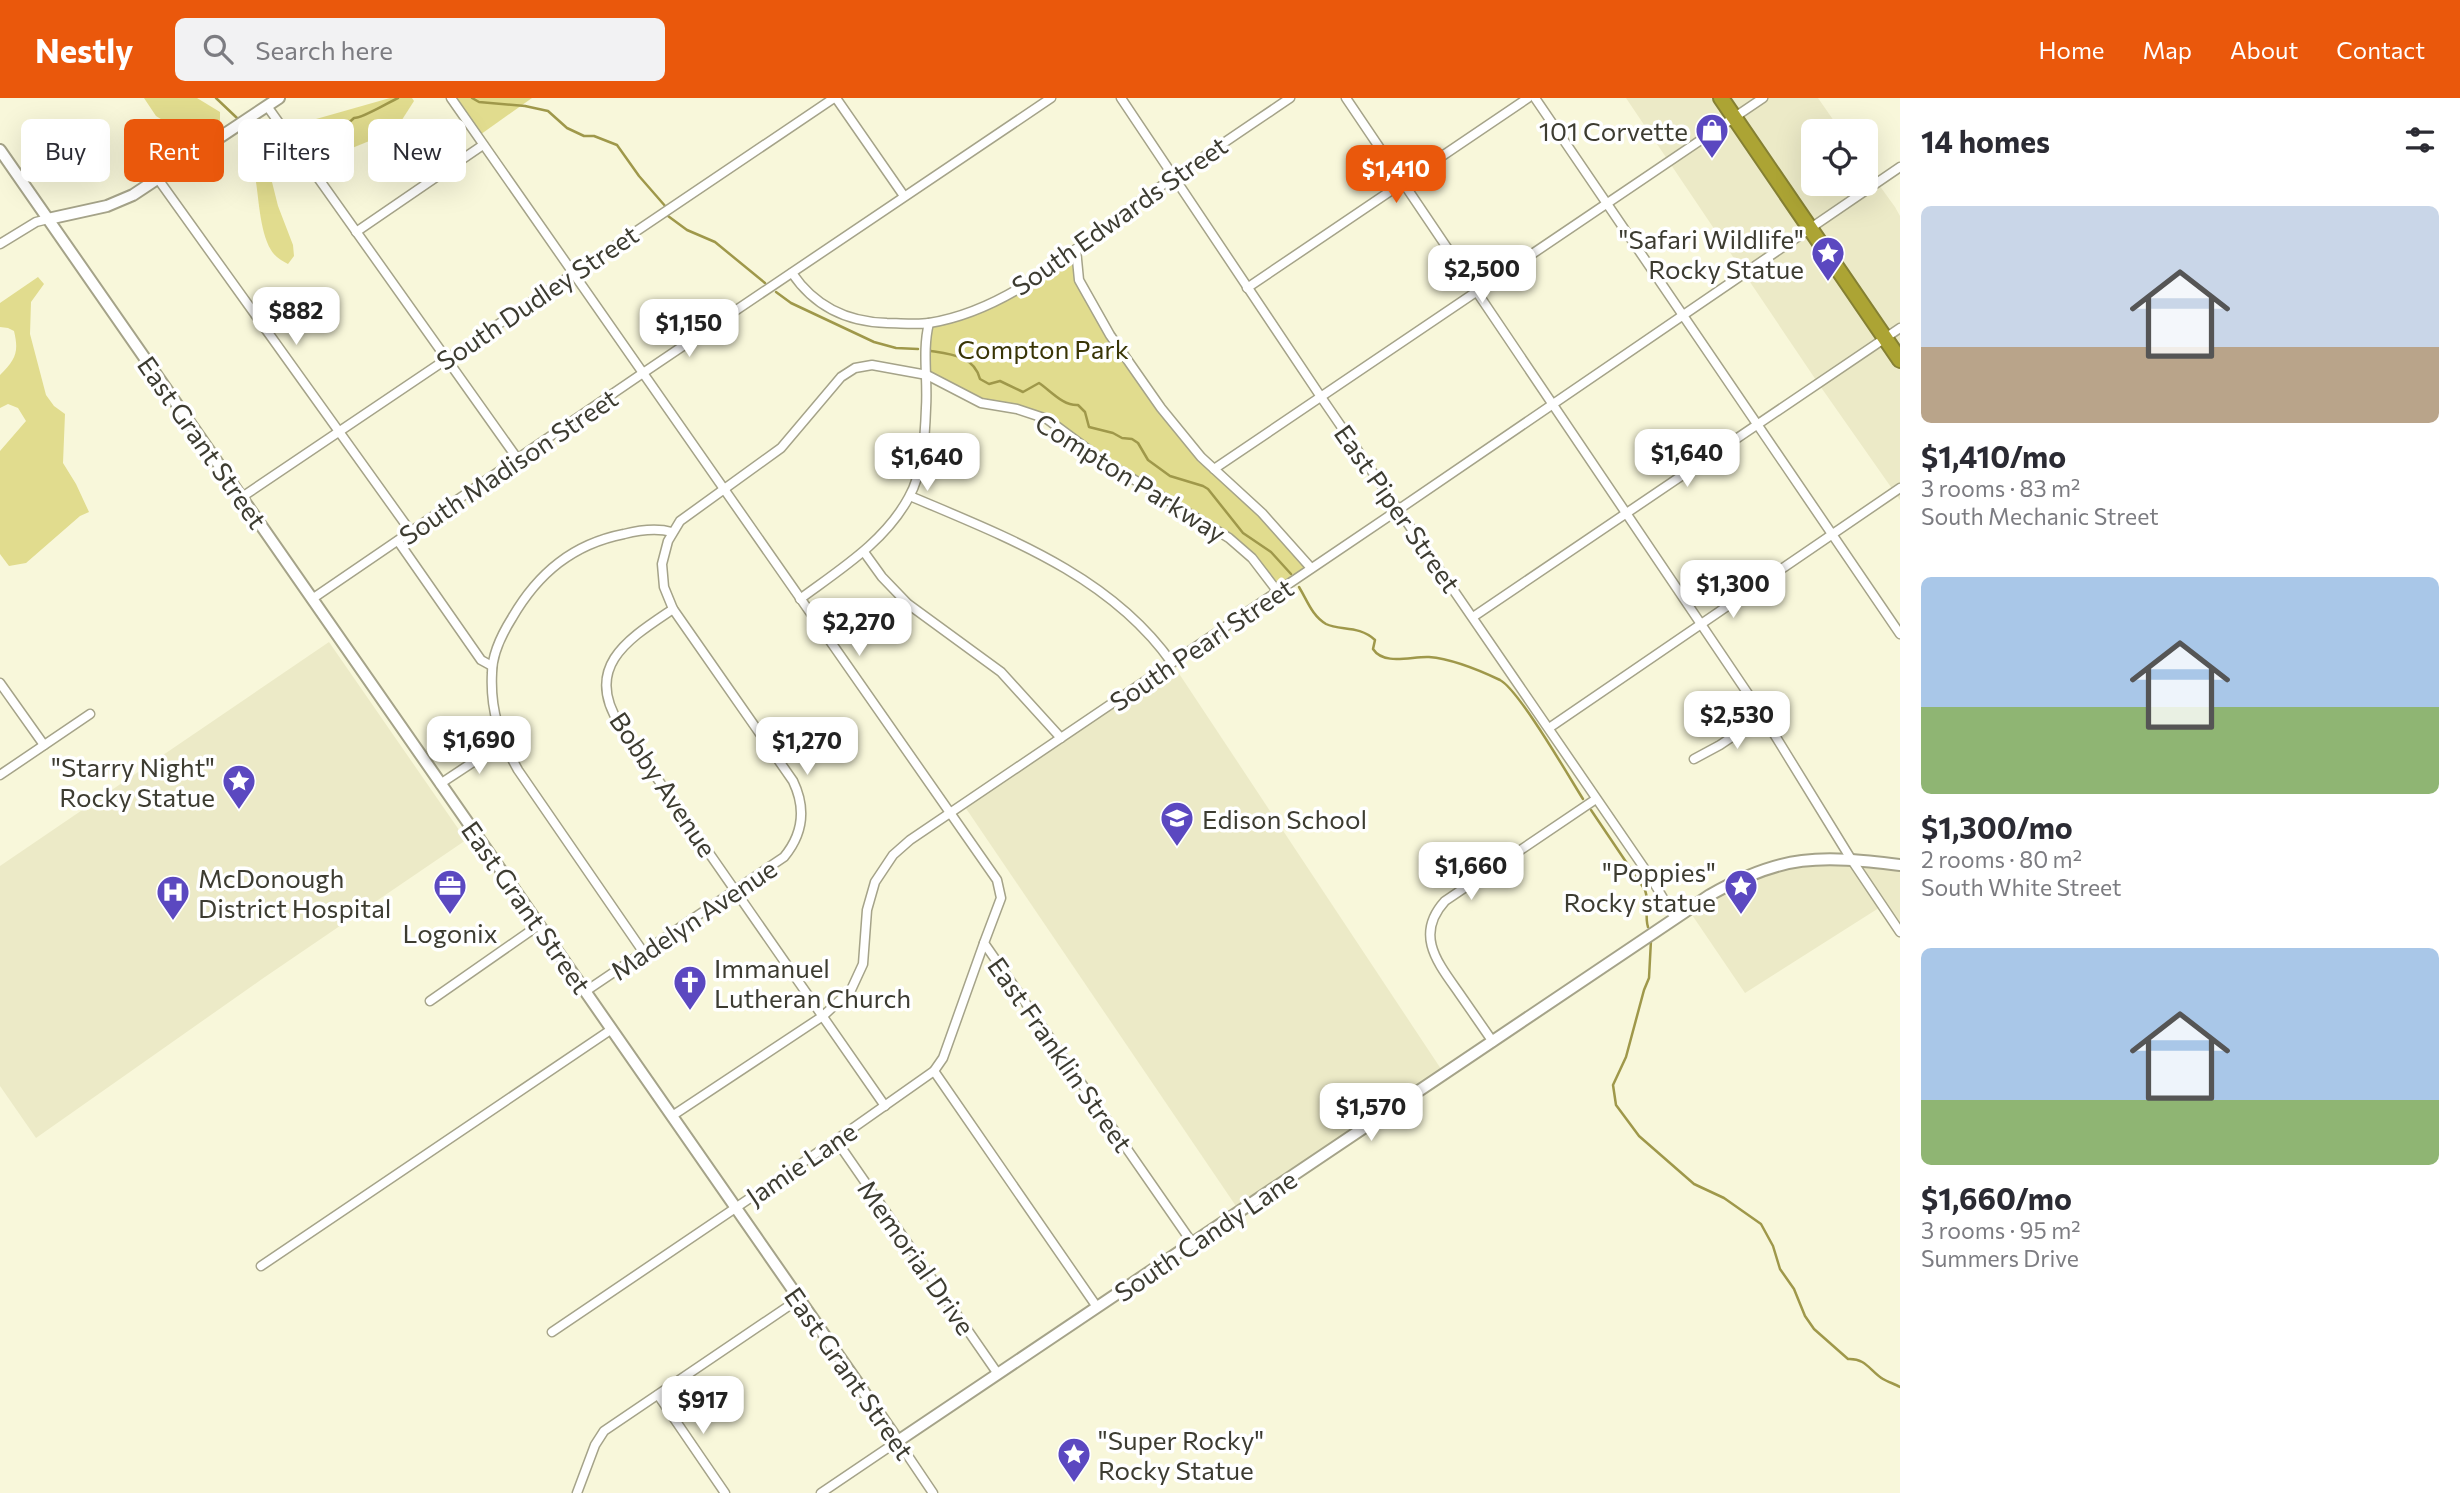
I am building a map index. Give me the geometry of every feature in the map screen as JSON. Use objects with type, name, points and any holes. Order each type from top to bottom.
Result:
[{"type":"highway","points":[[1721,98],[1900,360]]},
{"type":"main road","points":[[224,135],[279,98]]},
{"type":"main road","name":"East Grant Street","points":[[0,150],[898,1441]]},
{"type":"main road","points":[[48,219],[107,206],[134,195],[154,182]]},
{"type":"main road","name":"South Candy Lane","points":[[898,1441],[1719,890],[1754,873],[1808,859],[1851,859],[1900,865]]},
{"type":"street","name":"East Franklin Street","points":[[451,98],[998,880],[1001,888],[1000,903],[984,943],[1193,1244]]},
{"type":"street","points":[[835,98],[904,196]]},
{"type":"street","name":"South Dudley Street","points":[[242,497],[446,357],[835,98]]},
{"type":"street","name":"South Madison Street","points":[[313,599],[1051,98]]},
{"type":"street","name":"East Piper Street","points":[[1121,98],[1321,397],[1651,878],[1675,918]]},
{"type":"street","name":"South Edwards Street","points":[[792,273],[811,296],[827,308],[845,316],[871,322],[929,323],[984,305],[1031,280],[1290,98]]},
{"type":"street","points":[[1346,98],[1763,716],[1851,859],[1900,932]]},
{"type":"street","points":[[1247,288],[1528,98]]},
{"type":"street","points":[[1535,98],[1900,634]]},
{"type":"street","points":[[1214,469],[1763,98]]},
{"type":"street","points":[[267,106],[517,458]]},
{"type":"street","points":[[356,232],[483,145]]},
{"type":"street","name":"South Pearl Street","points":[[672,1116],[823,1016],[844,998],[860,973],[866,947],[867,910],[872,890],[879,874],[901,847],[1900,167]]},
{"type":"street","points":[[160,182],[411,532]]},
{"type":"street","points":[[0,243],[36,222],[48,219]]},
{"type":"street","points":[[1076,249],[1079,280],[1110,335],[1169,419],[1189,444],[1262,513],[1311,568]]},
{"type":"street","points":[[800,599],[864,552],[886,530],[910,496],[922,454],[925,428],[927,375],[924,347],[929,323]]},
{"type":"street","points":[[1473,617],[1900,328]]},
{"type":"street","points":[[644,953],[502,743],[493,704],[492,666],[500,639],[523,597],[558,562],[584,546],[615,536],[656,529],[672,532],[680,521],[781,448],[835,382],[848,372],[872,365],[927,375]]},
{"type":"street","name":"Compton Parkway","points":[[927,375],[981,403],[1017,408],[1047,419],[1102,460],[1229,538],[1257,564],[1278,592]]},
{"type":"street","points":[[1549,728],[1900,488]]},
{"type":"street","points":[[910,496],[1010,540],[1093,585],[1139,623],[1172,663]]},
{"type":"street","name":"Madelyn Avenue","points":[[586,991],[784,857],[799,831],[800,800],[793,781],[673,609],[664,587],[662,564],[672,532]]},
{"type":"street","points":[[398,541],[481,660],[492,666]]},
{"type":"street","points":[[864,552],[908,604],[1001,672],[1061,738]]},
{"type":"street","name":"Bobby Avenue","points":[[673,609],[622,646],[611,664],[608,695],[614,716],[885,1106]]},
{"type":"street","points":[[0,683],[44,745]]},
{"type":"street","points":[[0,775],[90,714]]},
{"type":"street","points":[[1694,759],[1763,716]]},
{"type":"street","points":[[440,784],[502,743]]},
{"type":"street","points":[[1493,1042],[1436,959],[1430,941],[1434,917],[1445,901],[1596,799]]},
{"type":"street","points":[[430,1000],[539,925]]},
{"type":"street","name":"Jamie Lane","points":[[552,1332],[934,1071],[943,1058],[984,943]]},
{"type":"street","points":[[261,1266],[612,1030]]},
{"type":"street","points":[[934,1071],[1097,1307]]},
{"type":"street","name":"Memorial Drive","points":[[836,1140],[998,1374]]},
{"type":"street","points":[[576,1493],[595,1445],[604,1431],[799,1299]]},
{"type":"street","points":[[658,1395],[726,1493]]},
{"type":"street","name":"South Candy Lane","points":[[821,1493],[898,1441]]},
{"type":"street","name":"East Grant Street","points":[[898,1441],[933,1493]]},
{"type":"shaded area","points":[[1626,98],[1818,98],[1833,119],[1801,119],[1801,196],[1878,196],[1878,184],[1895,207],[1900,216],[1900,500]]},
{"type":"shaded area","name":"McDonough District Hospital","points":[[329,642],[466,840],[36,1138],[0,1086],[0,866]]},
{"type":"shaded area","points":[[1172,663],[1445,1075],[1240,1212],[963,804]]},
{"type":"shaded area","points":[[1794,861],[1900,865],[1900,932],[1882,906],[1745,993],[1688,909],[1710,895]]},
{"type":"green space","points":[[144,98],[197,98],[220,112],[220,119],[161,119]]},
{"type":"green space","points":[[390,98],[412,98],[414,101],[402,119],[368,119],[368,142],[354,147],[354,119],[316,119]]},
{"type":"green space","points":[[451,98],[532,98],[477,137]]},
{"type":"green space","points":[[255,182],[272,182],[293,245],[294,256],[288,264],[271,250],[262,225]]},
{"type":"green space","name":"Compton Park","points":[[1076,249],[1079,280],[1110,335],[1189,444],[1311,568],[1278,592],[1240,547],[1102,460],[1047,419],[995,407],[927,375],[929,323],[964,312],[1022,285]]},
{"type":"green space","points":[[38,277],[44,284],[31,302],[30,334],[46,395],[54,406],[65,414],[63,463],[89,512],[80,516],[26,563],[9,566],[0,554],[0,451],[26,421],[18,408],[8,404],[0,408],[0,375],[13,360],[16,344],[14,331],[0,327],[0,303]]},
{"type":"waterway","points":[[216,98],[237,118]]},
{"type":"waterway","points":[[353,119],[398,98]]},
{"type":"waterway","points":[[472,98],[479,102],[548,111],[567,128],[584,136],[594,136],[617,145],[666,207]]},
{"type":"waterway","points":[[668,216],[687,230],[715,242],[765,283]]},
{"type":"waterway","points":[[776,292],[791,303],[874,342],[896,348],[918,349]]},
{"type":"waterway","points":[[931,351],[954,355],[967,361],[973,365],[980,379],[989,384],[1000,381],[1023,392],[1039,383],[1062,401],[1078,405],[1085,412],[1089,427],[1132,439],[1138,443],[1148,460],[1170,476],[1208,489],[1243,533],[1271,552],[1291,574]]},
{"type":"waterway","points":[[1299,587],[1321,621],[1369,635],[1375,640],[1373,649],[1384,657],[1438,658],[1466,665],[1500,680],[1531,716],[1583,799]]},
{"type":"waterway","points":[[1591,810],[1645,890],[1648,927]]},
{"type":"waterway","points":[[1651,940],[1649,978],[1626,1057],[1613,1085],[1616,1105],[1639,1136],[1694,1184],[1724,1198],[1761,1224],[1773,1246],[1780,1269],[1794,1289],[1805,1316],[1814,1329],[1848,1359],[1864,1363],[1883,1379],[1900,1387]]},
{"type":"place","name":"101 Corvette","points":[[1712,160]]},
{"type":"place","name":"\"Safari Wildlife\" Rocky Statue","points":[[1828,283]]},
{"type":"place","name":"\"Starry Night\" Rocky Statue","points":[[239,811]]},
{"type":"place","name":"Edison School","points":[[1177,848]]},
{"type":"place","name":"Logonix","points":[[450,916]]},
{"type":"place","name":"\"Poppies\" Rocky statue","points":[[1741,916]]},
{"type":"place","name":"McDonough District Hospital","points":[[173,922]]},
{"type":"place","name":"Immanuel Lutheran Church","points":[[690,1012]]},
{"type":"place","name":"\"Super Rocky\" Rocky Statue","points":[[1074,1484]]}]
